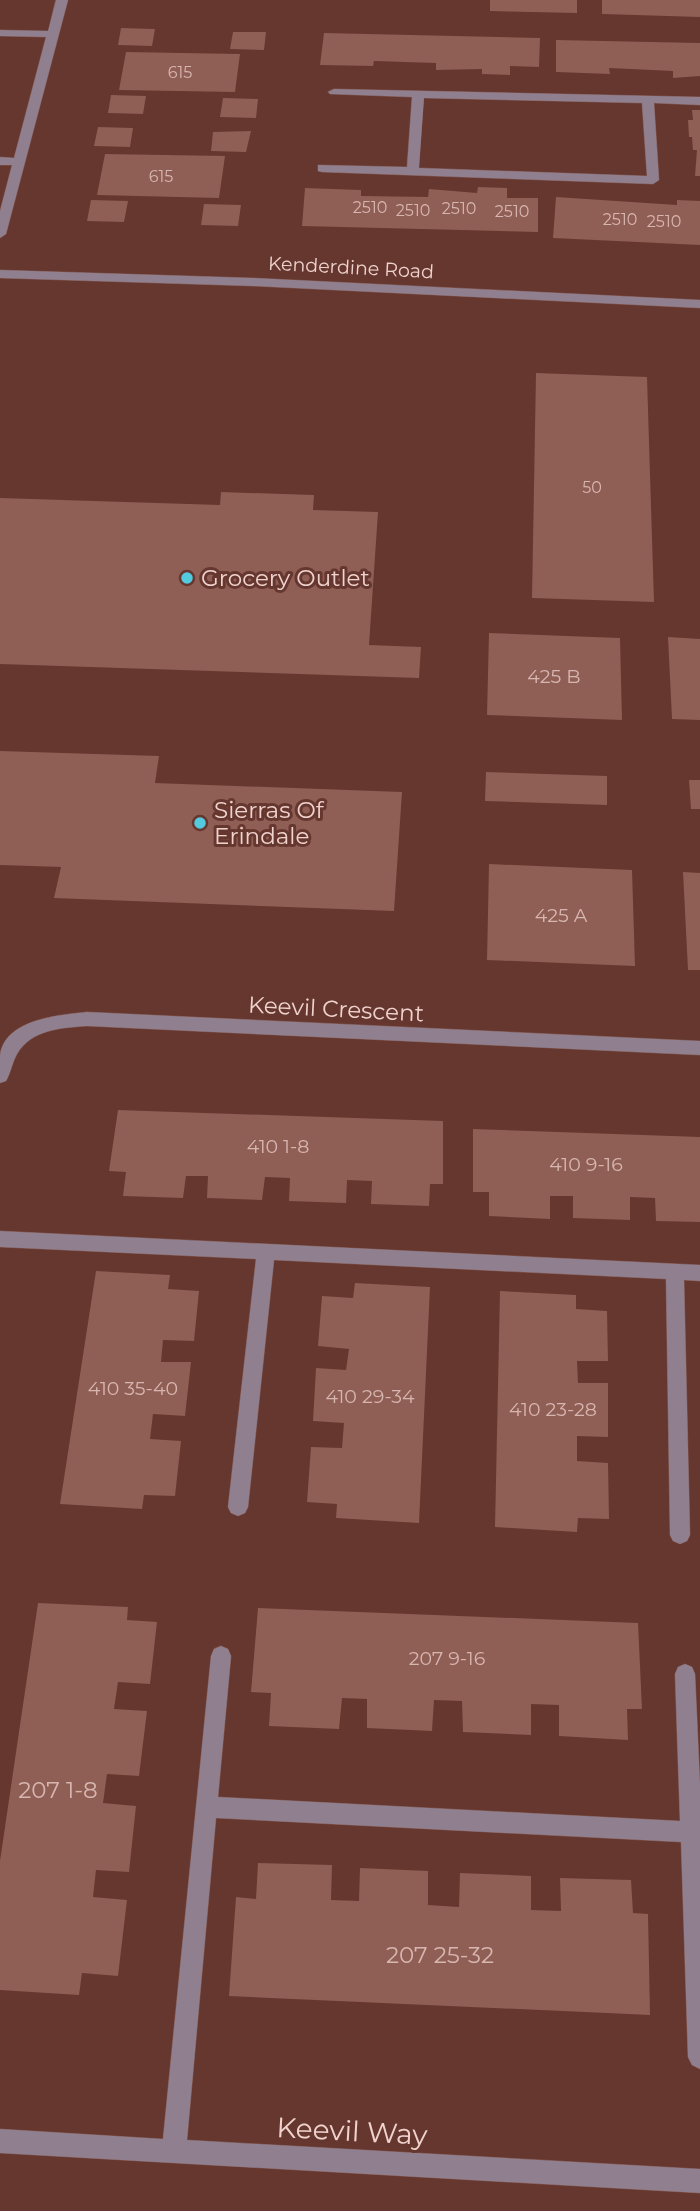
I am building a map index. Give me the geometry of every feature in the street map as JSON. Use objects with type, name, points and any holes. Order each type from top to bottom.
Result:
[{"type":"street","points":[[0,234],[62,0]]},
{"type":"street","points":[[0,33],[53,34]]},
{"type":"street","points":[[334,92],[700,102]]},
{"type":"street","points":[[412,171],[418,94]]},
{"type":"street","points":[[322,168],[653,180],[648,100]]},
{"type":"street","points":[[0,161],[20,162]]},
{"type":"street","name":"Kenderdine Road","points":[[0,274],[266,282],[700,304]]},
{"type":"street","name":"Keevil Crescent","points":[[0,1076],[5,1054],[19,1035],[50,1022],[87,1019],[700,1048]]},
{"type":"street","points":[[0,1239],[700,1273]]},
{"type":"street","points":[[238,1507],[266,1252]]},
{"type":"street","points":[[675,1272],[680,1535]]},
{"type":"street","points":[[174,2151],[221,1656]]},
{"type":"street","points":[[685,1674],[700,2057]]},
{"type":"street","points":[[206,1807],[692,1832]]},
{"type":"street","name":"Keevil Way","points":[[0,2141],[700,2181]]},
{"type":"building","points":[[490,0],[577,0],[577,13],[490,11]]},
{"type":"building","points":[[602,0],[700,0],[700,17],[602,14]]},
{"type":"building","points":[[121,28],[155,29],[152,46],[118,45]]},
{"type":"building","points":[[233,32],[266,32],[264,50],[230,49]]},
{"type":"building","points":[[324,33],[540,38],[539,67],[510,66],[510,75],[482,74],[482,69],[436,70],[436,63],[374,61],[373,66],[320,65]]},
{"type":"building","points":[[556,40],[700,43],[700,76],[673,78],[673,71],[609,68],[610,74],[556,72]]},
{"type":"building","points":[[126,52],[240,54],[235,92],[119,90]]},
{"type":"building","points":[[111,95],[146,96],[143,114],[108,113]]},
{"type":"building","points":[[223,98],[258,99],[256,118],[220,117]]},
{"type":"building","points":[[692,110],[700,110],[700,176],[695,176],[697,150],[693,150],[692,137],[689,137],[688,120],[693,120]]},
{"type":"building","points":[[98,127],[133,128],[130,147],[94,146]]},
{"type":"building","points":[[251,131],[246,152],[211,151],[213,132]]},
{"type":"building","points":[[105,154],[225,156],[219,198],[97,195]]},
{"type":"building","points":[[478,187],[507,188],[507,198],[538,198],[538,232],[302,226],[305,188],[361,190],[361,196],[428,197],[429,189],[477,193]]},
{"type":"building","points":[[556,197],[677,205],[677,200],[700,201],[700,245],[553,238]]},
{"type":"building","points":[[91,200],[128,201],[124,222],[87,221]]},
{"type":"building","points":[[204,204],[241,205],[238,226],[201,225]]},
{"type":"building","points":[[536,373],[647,377],[654,602],[532,598]]},
{"type":"building","name":"Grocery Outlet","points":[[221,492],[314,495],[313,510],[378,512],[369,645],[421,647],[419,678],[0,664],[0,498],[220,505]]},
{"type":"building","points":[[489,633],[620,638],[622,720],[487,715]]},
{"type":"building","points":[[668,637],[700,639],[700,720],[672,719]]},
{"type":"building","name":"Sierras Of Erindale","points":[[0,751],[159,756],[155,783],[402,792],[394,911],[54,898],[61,867],[0,865]]},
{"type":"building","points":[[486,772],[607,776],[607,805],[485,801]]},
{"type":"building","points":[[689,780],[700,780],[700,809],[691,809]]},
{"type":"building","points":[[489,864],[632,870],[635,966],[487,960]]},
{"type":"building","points":[[683,872],[700,873],[700,970],[688,970]]},
{"type":"building","points":[[118,1110],[443,1121],[443,1184],[430,1184],[429,1206],[371,1204],[372,1181],[347,1180],[346,1203],[289,1201],[290,1178],[265,1177],[262,1200],[207,1198],[208,1176],[186,1176],[183,1198],[123,1196],[126,1172],[109,1171]]},
{"type":"building","points":[[473,1129],[700,1137],[700,1222],[656,1221],[655,1198],[630,1197],[630,1220],[573,1218],[573,1196],[550,1196],[550,1219],[489,1216],[489,1192],[473,1192]]},
{"type":"building","points":[[96,1271],[170,1275],[168,1289],[199,1291],[194,1341],[163,1340],[161,1362],[191,1362],[185,1416],[153,1414],[150,1439],[181,1441],[175,1496],[144,1495],[142,1509],[60,1504]]},
{"type":"building","points":[[355,1283],[430,1287],[419,1523],[336,1518],[337,1504],[307,1502],[311,1447],[342,1448],[344,1423],[313,1421],[316,1368],[346,1370],[349,1349],[318,1346],[322,1296],[353,1298]]},
{"type":"building","points":[[500,1291],[576,1295],[576,1309],[607,1311],[608,1361],[577,1361],[578,1383],[608,1383],[608,1437],[577,1436],[577,1461],[608,1463],[609,1519],[578,1518],[577,1532],[495,1527]]},
{"type":"building","points":[[38,1603],[128,1607],[127,1620],[157,1622],[150,1684],[118,1682],[114,1709],[147,1711],[139,1776],[107,1774],[103,1803],[136,1806],[129,1872],[96,1870],[93,1897],[127,1900],[118,1976],[82,1973],[79,1995],[0,1990],[0,1861]]},
{"type":"building","points":[[258,1608],[638,1623],[642,1709],[627,1709],[628,1740],[559,1736],[559,1705],[531,1704],[531,1735],[463,1732],[462,1701],[434,1700],[432,1731],[367,1728],[367,1699],[342,1698],[339,1729],[269,1726],[271,1693],[251,1692]]},
{"type":"building","points":[[258,1863],[332,1865],[331,1900],[359,1901],[360,1868],[428,1871],[428,1905],[459,1907],[460,1873],[531,1876],[531,1910],[561,1911],[560,1878],[631,1880],[633,1913],[648,1914],[650,2015],[229,1996],[236,1897],[256,1899]]},
{"type":"place","name":"Grocery Outlet","points":[[187,578]]},
{"type":"place","name":"Sierras Of Erindale","points":[[200,823]]}]
